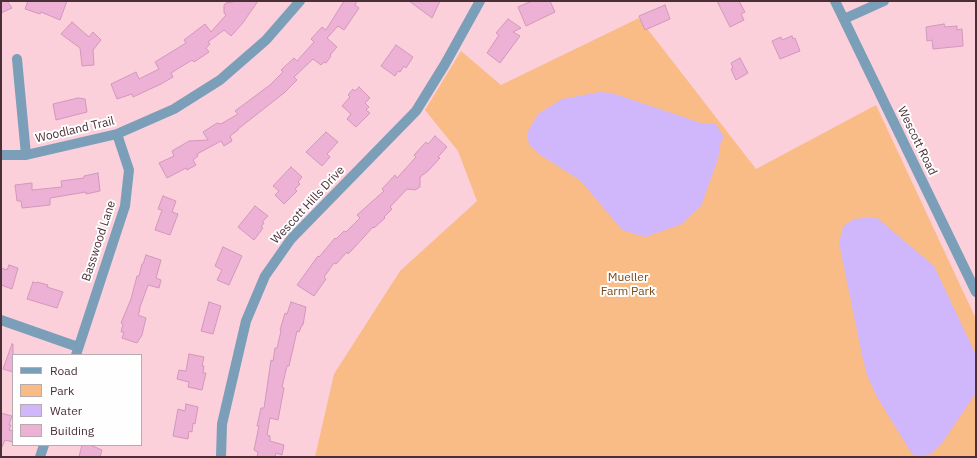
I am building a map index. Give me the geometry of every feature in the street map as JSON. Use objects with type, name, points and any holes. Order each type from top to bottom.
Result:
[{"type":"street","name":"Woodland Trail","points":[[1,155],[26,155],[117,134],[174,109],[220,80],[266,40],[300,1]]},
{"type":"street","name":"Wescott Hills Drive","points":[[221,457],[222,424],[246,321],[265,276],[291,239],[416,111],[445,64],[480,1]]},
{"type":"street","points":[[844,18],[884,1]]},
{"type":"street","name":"Wescott Road","points":[[838,2],[844,18],[976,292]]},
{"type":"street","points":[[17,59],[26,155]]},
{"type":"street","name":"Basswood Lane","points":[[77,351],[125,206],[129,170],[117,134]]},
{"type":"street","points":[[1,320],[77,351]]},
{"type":"street","points":[[40,457],[44,446]]},
{"type":"green space","name":"Mueller Farm Park","points":[[639,18],[756,169],[876,105],[976,319],[976,457],[315,457],[334,374],[400,271],[477,201],[458,151],[425,110],[461,51],[501,85]]},
{"type":"water","points":[[600,92],[612,93],[701,123],[715,123],[724,137],[721,141],[718,159],[701,206],[682,224],[645,237],[622,230],[581,181],[539,154],[529,145],[527,133],[538,114],[562,99]]},
{"type":"water","points":[[876,217],[934,266],[976,355],[976,393],[942,443],[931,454],[919,456],[912,454],[877,397],[867,375],[862,355],[839,243],[843,227],[853,219]]},
{"type":"building","points":[[1,1],[7,1],[12,8],[1,13]]},
{"type":"building","points":[[28,1],[67,1],[60,20],[41,12],[40,14],[25,9]]},
{"type":"building","points":[[238,1],[258,1],[242,24],[231,36],[224,30],[208,42],[210,44],[206,48],[209,52],[194,62],[192,60],[171,73],[173,77],[133,97],[132,94],[117,99],[111,84],[136,72],[139,79],[159,69],[155,62],[186,43],[184,40],[205,24],[211,32],[226,15],[224,13],[224,5],[226,3]]},
{"type":"building","points":[[344,1],[357,1],[355,5],[359,8],[344,30],[338,26],[327,38],[337,47],[330,55],[331,56],[326,63],[324,62],[321,65],[313,59],[294,77],[297,80],[284,93],[230,136],[232,141],[224,146],[221,141],[197,154],[198,156],[193,160],[196,165],[187,170],[186,168],[167,178],[159,163],[174,156],[172,151],[189,141],[208,140],[203,132],[217,123],[221,124],[238,114],[235,111],[270,85],[283,72],[281,70],[294,58],[297,61],[314,42],[311,39],[322,27],[326,30]]},
{"type":"building","points":[[409,1],[440,1],[432,18]]},
{"type":"building","points":[[532,1],[550,1],[555,12],[526,26],[518,7]]},
{"type":"building","points":[[717,1],[739,1],[745,12],[741,14],[744,20],[730,27]]},
{"type":"building","points":[[665,5],[670,19],[645,30],[639,16]]},
{"type":"building","points":[[508,19],[521,28],[513,32],[520,36],[500,63],[487,53],[499,35],[496,33]]},
{"type":"building","points":[[72,22],[89,37],[93,32],[101,40],[93,50],[94,65],[82,66],[80,48],[61,34]]},
{"type":"building","points":[[944,24],[945,27],[957,26],[957,30],[962,29],[963,46],[933,49],[932,40],[927,41],[926,27]]},
{"type":"building","points":[[792,36],[793,39],[795,38],[800,51],[780,59],[772,41],[781,37],[782,40]]},
{"type":"building","points":[[396,45],[413,57],[406,68],[404,66],[395,76],[381,66]]},
{"type":"building","points":[[740,58],[748,73],[736,80],[731,69],[733,68],[731,63]]},
{"type":"building","points":[[359,87],[370,98],[365,103],[369,107],[366,110],[370,113],[356,127],[347,119],[351,114],[342,106],[350,97],[348,95],[353,89],[355,91]]},
{"type":"building","points":[[78,98],[85,99],[87,112],[56,120],[53,104]]},
{"type":"building","points":[[326,132],[338,142],[327,154],[330,157],[322,166],[306,152]]},
{"type":"building","points":[[435,136],[447,147],[438,157],[440,158],[420,177],[420,187],[415,190],[407,189],[390,207],[392,209],[384,217],[385,218],[374,228],[373,227],[348,254],[347,252],[336,264],[334,263],[324,277],[326,279],[314,296],[297,285],[318,256],[319,257],[335,238],[336,239],[344,231],[346,232],[360,218],[357,215],[384,191],[382,189],[395,175],[397,178],[416,157],[414,155],[426,142],[428,144]]},
{"type":"building","points":[[291,167],[302,177],[298,182],[300,184],[295,189],[297,191],[284,204],[275,195],[279,191],[273,186]]},
{"type":"building","points":[[98,173],[100,191],[50,198],[50,205],[22,208],[21,201],[17,201],[15,185],[32,183],[32,190],[62,187],[61,181],[84,178],[84,176]]},
{"type":"building","points":[[163,196],[176,201],[172,212],[178,214],[170,235],[155,230],[162,210],[158,209]]},
{"type":"building","points":[[255,206],[268,216],[262,222],[264,223],[261,227],[263,228],[254,240],[238,227]]},
{"type":"building","points":[[223,247],[242,256],[229,285],[217,280],[222,270],[215,266]]},
{"type":"building","points":[[146,255],[161,260],[156,278],[161,280],[159,288],[148,285],[138,315],[146,318],[142,335],[137,343],[122,338],[124,332],[121,332],[123,324],[121,323],[131,299],[137,276],[139,276]]},
{"type":"building","points":[[9,265],[18,268],[12,289],[1,285],[1,268],[7,270]]},
{"type":"building","points":[[33,282],[48,285],[47,287],[63,292],[57,308],[27,299]]},
{"type":"building","points":[[209,302],[221,306],[213,334],[201,331]]},
{"type":"building","points":[[291,302],[306,307],[303,325],[299,332],[297,331],[289,366],[287,366],[282,387],[284,388],[278,420],[270,418],[267,435],[270,436],[270,441],[284,445],[282,455],[276,453],[275,457],[257,457],[258,452],[254,450],[259,426],[257,426],[261,408],[264,408],[271,360],[273,361],[275,348],[277,348],[285,313],[287,314]]},
{"type":"building","points":[[12,344],[13,344],[12,372],[3,369]]},
{"type":"building","points":[[189,354],[204,357],[202,366],[204,366],[203,373],[206,373],[202,390],[188,387],[189,382],[177,379],[179,370],[186,371]]},
{"type":"building","points":[[186,404],[198,407],[195,424],[193,423],[192,432],[189,431],[188,439],[173,436],[178,409],[185,411]]},
{"type":"building","points":[[1,413],[12,416],[9,430],[12,431],[12,442],[5,440],[1,449]]},
{"type":"building","points":[[82,446],[92,446],[102,450],[100,457],[79,457]]}]
